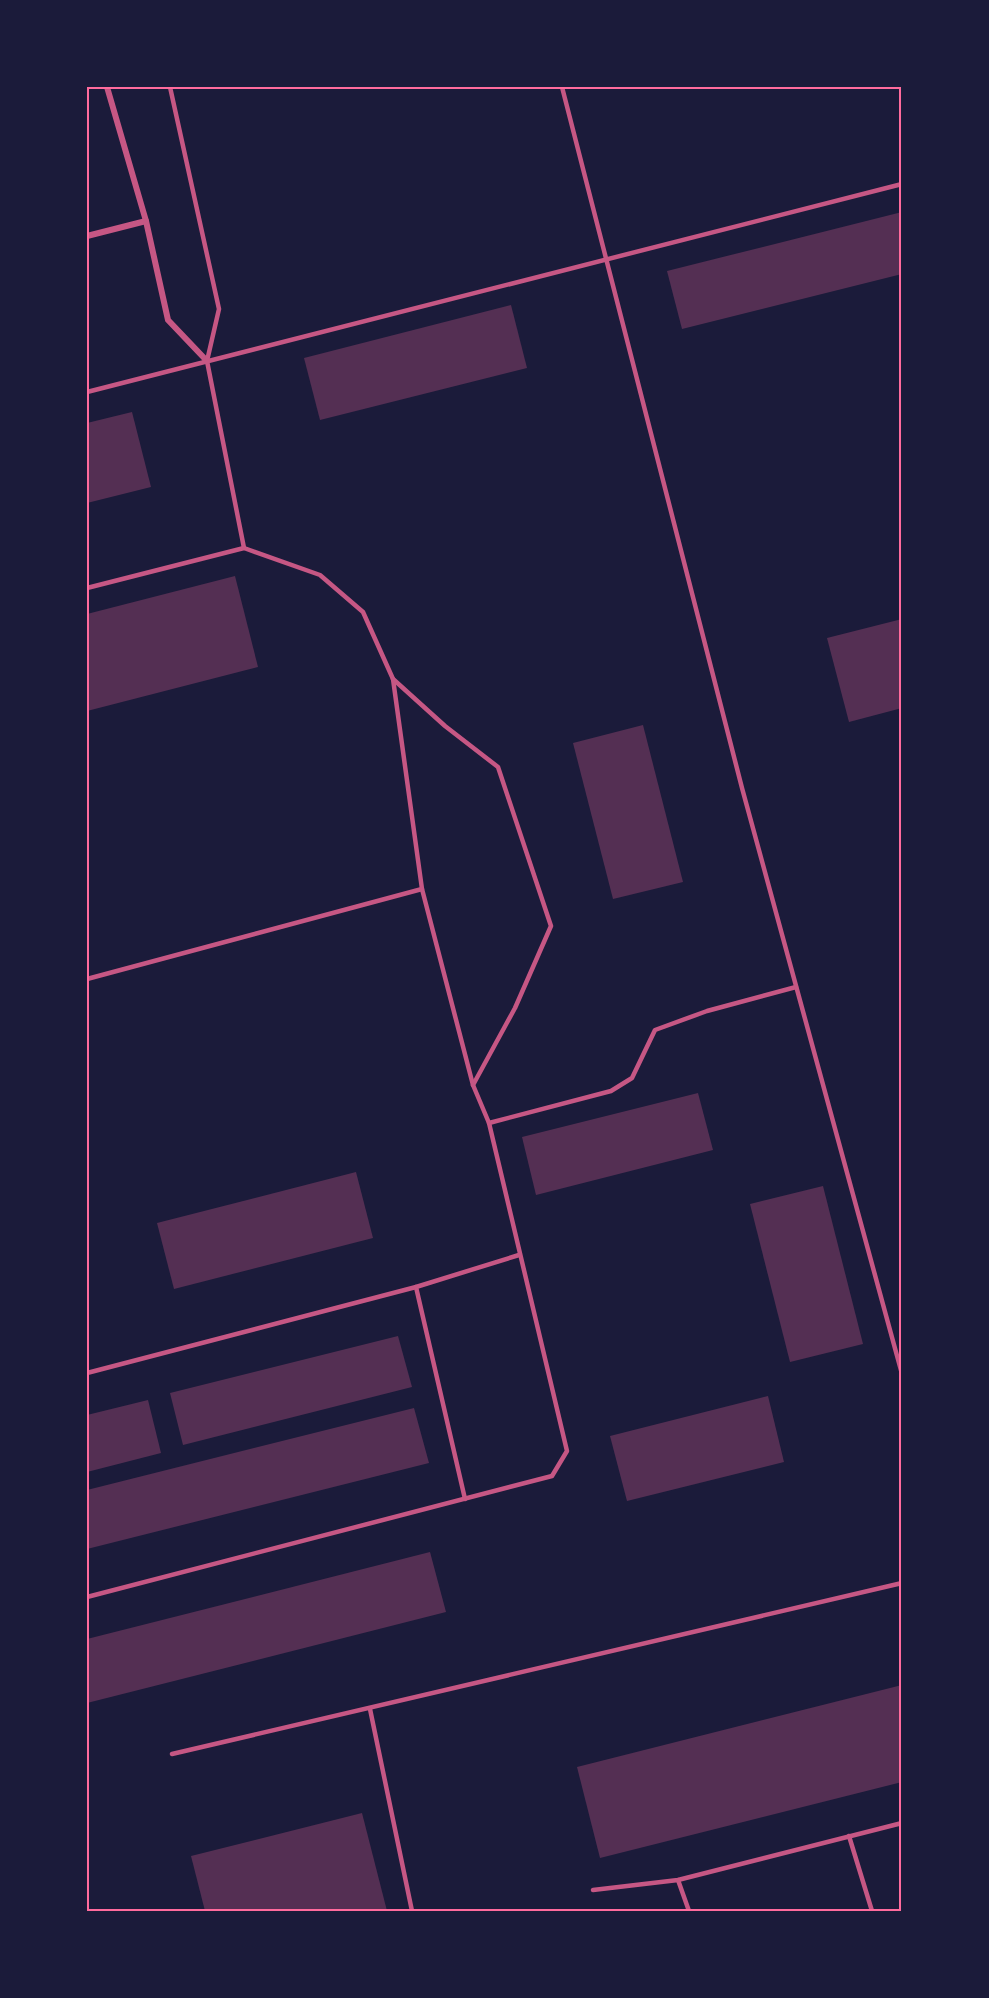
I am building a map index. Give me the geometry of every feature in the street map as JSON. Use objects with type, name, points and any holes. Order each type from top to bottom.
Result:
[{"type":"street","points":[[108,87],[146,221],[168,320],[207,361]]},
{"type":"street","points":[[87,236],[146,221]]},
{"type":"lane","points":[[170,87],[219,309],[207,361],[244,548]]},
{"type":"lane","points":[[562,87],[742,788],[902,1374]]},
{"type":"lane","points":[[87,392],[902,184]]},
{"type":"lane","points":[[87,588],[244,548],[320,575],[363,612],[393,679],[422,889],[473,1085],[489,1123],[567,1451],[552,1476],[87,1597]]},
{"type":"lane","points":[[393,679],[445,726],[498,767],[551,926],[515,1008],[473,1085]]},
{"type":"lane","points":[[87,980],[422,889]]},
{"type":"lane","points":[[489,1123],[611,1091],[632,1078],[655,1030],[707,1011],[796,987]]},
{"type":"lane","points":[[87,1373],[416,1287],[519,1255]]},
{"type":"lane","points":[[416,1287],[465,1499]]},
{"type":"lane","points":[[172,1754],[902,1583]]},
{"type":"lane","points":[[370,1709],[412,1911]]},
{"type":"lane","points":[[593,1890],[678,1880],[902,1823]]},
{"type":"lane","points":[[849,1836],[872,1911]]},
{"type":"lane","points":[[678,1880],[689,1911]]},
{"type":"building","points":[[902,212],[902,274],[682,329],[667,271]]},
{"type":"building","points":[[511,305],[527,368],[320,420],[304,358]]},
{"type":"building","points":[[132,412],[151,487],[87,503],[87,423]]},
{"type":"building","points":[[235,576],[258,667],[87,711],[87,614]]},
{"type":"building","points":[[902,619],[902,708],[849,722],[827,638]]},
{"type":"building","points":[[643,725],[683,882],[613,899],[573,743]]},
{"type":"building","points":[[698,1093],[713,1150],[536,1195],[522,1137]]},
{"type":"building","points":[[356,1172],[373,1238],[174,1289],[157,1223]]},
{"type":"building","points":[[823,1186],[863,1344],[790,1362],[750,1204]]},
{"type":"building","points":[[398,1336],[412,1387],[183,1445],[170,1393]]},
{"type":"building","points":[[768,1396],[784,1462],[627,1501],[610,1436]]},
{"type":"building","points":[[148,1400],[161,1453],[87,1472],[87,1415]]},
{"type":"building","points":[[414,1408],[429,1463],[87,1549],[87,1490]]},
{"type":"building","points":[[430,1552],[446,1612],[87,1703],[87,1639]]},
{"type":"building","points":[[902,1685],[902,1782],[600,1858],[577,1767]]},
{"type":"building","points":[[362,1813],[387,1911],[205,1911],[191,1856]]}]
